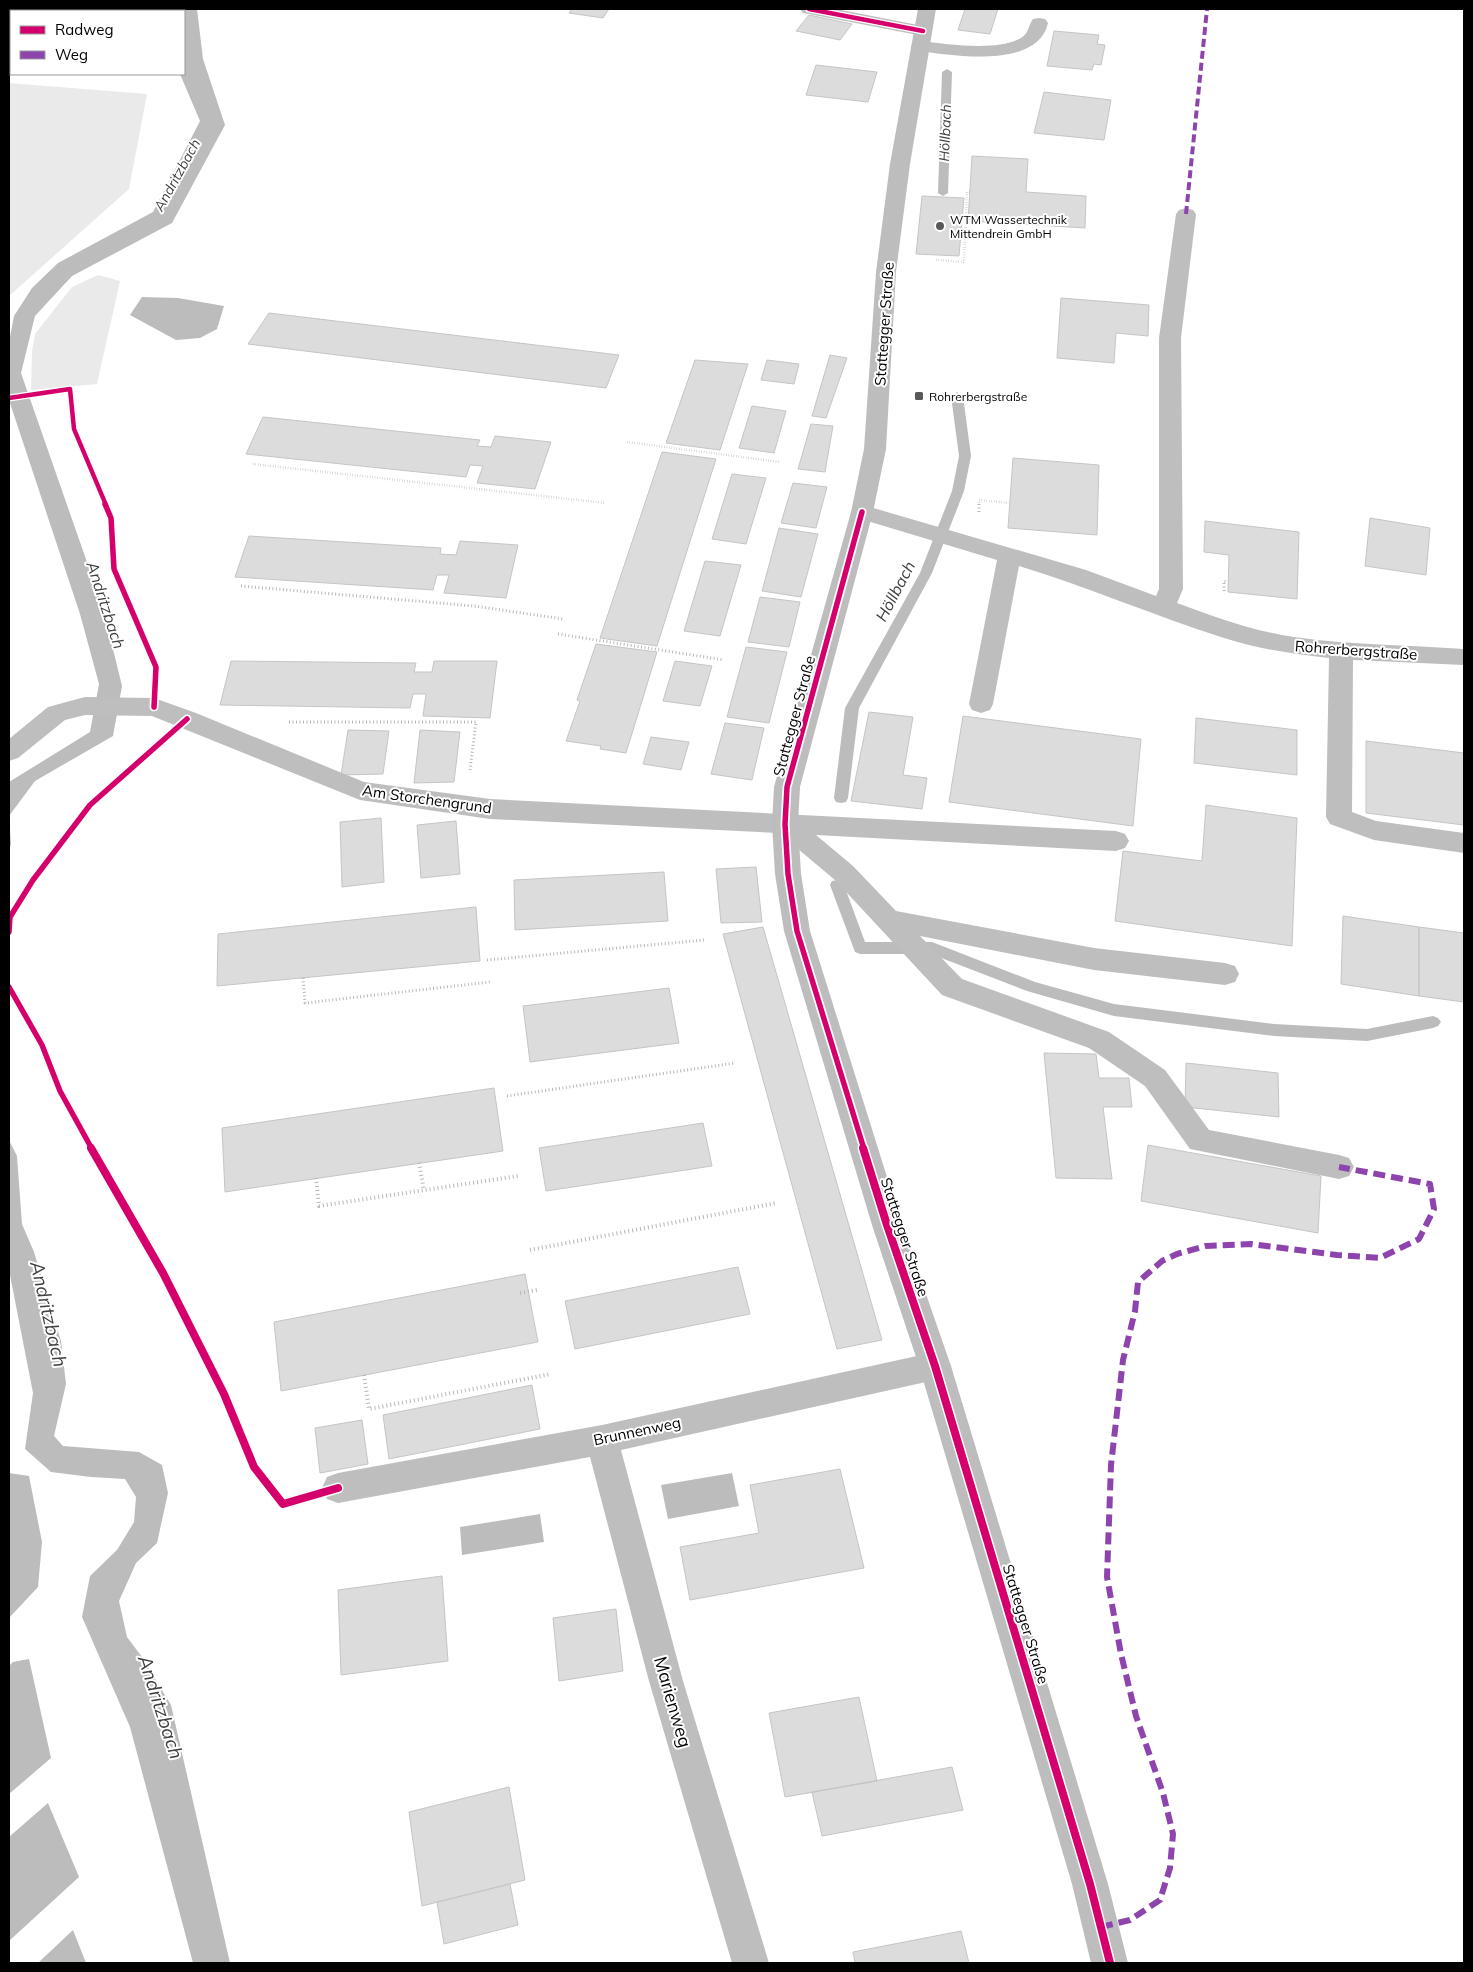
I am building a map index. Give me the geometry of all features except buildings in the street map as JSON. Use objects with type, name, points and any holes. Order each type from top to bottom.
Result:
[{"type":"main road","name":"Stattegger Straße","points":[[927,9],[900,164],[886,272],[875,449],[862,512],[787,787],[785,824],[788,874],[797,931],[887,1225],[935,1366],[1090,1884],[1110,1963]]},
{"type":"street","points":[[809,9],[922,38],[990,51],[1028,42],[1037,34],[1039,23]]},
{"type":"street","points":[[1164,606],[1171,589],[1170,338],[1186,214]]},
{"type":"street","name":"Rohrerbergstraße","points":[[862,512],[950,540],[1078,576],[1232,632],[1292,645],[1342,651],[1464,657]]},
{"type":"street","points":[[982,704],[1009,557]]},
{"type":"street","points":[[1342,651],[1339,816],[1374,830],[1464,843]]},
{"type":"street","name":"Am Storchengrund","points":[[9,752],[57,713],[85,706],[154,707],[360,791],[465,806],[490,809],[1116,841]]},
{"type":"street","points":[[785,824],[844,873],[952,987],[1099,1040],[1155,1078],[1200,1140],[1339,1167]]},
{"type":"street","points":[[886,918],[1094,959],[1225,974]]},
{"type":"street","name":"Brunnenweg","points":[[338,1488],[602,1440],[935,1366]]},
{"type":"street","name":"Marienweg","points":[[602,1440],[616,1500],[651,1626],[718,1861],[750,1963]]},
{"type":"path","points":[[936,260],[964,262],[967,192],[970,192]]},
{"type":"path","points":[[627,442],[780,462]]},
{"type":"path","points":[[253,464],[605,503]]},
{"type":"path","points":[[241,586],[474,606],[563,620]]},
{"type":"path","points":[[558,634],[724,660]]},
{"type":"path","points":[[283,722],[476,722],[465,806]]},
{"type":"path","points":[[487,960],[704,940]]},
{"type":"path","points":[[303,978],[305,1003],[490,982]]},
{"type":"path","points":[[507,1096],[735,1063]]},
{"type":"path","points":[[419,1163],[424,1190]]},
{"type":"path","points":[[316,1178],[319,1206],[518,1176]]},
{"type":"path","points":[[530,1250],[776,1203]]},
{"type":"path","points":[[520,1293],[537,1290]]},
{"type":"path","points":[[364,1375],[370,1409],[551,1374]]},
{"type":"shaded area","points":[[9,83],[147,94],[129,189],[9,296]]},
{"type":"shaded area","points":[[98,275],[120,281],[97,384],[31,390],[32,351],[35,334],[72,287]]},
{"type":"water","name":"Andritzbach","points":[[197,9],[203,59],[225,125],[172,223],[72,276],[35,316],[21,373],[103,608],[122,686],[113,736],[35,781],[9,816],[9,782],[90,732],[99,684],[80,614],[9,400],[9,342],[14,316],[32,288],[58,263],[153,212],[200,121],[180,75],[185,75],[185,10],[177,10]]},
{"type":"water","points":[[142,297],[178,298],[224,306],[217,329],[200,338],[176,340],[130,315]]},
{"type":"water","points":[[9,816],[11,844],[9,851]]},
{"type":"water","name":"Andritzbach","points":[[9,1140],[17,1156],[22,1224],[34,1252],[61,1341],[66,1384],[54,1436],[63,1446],[139,1452],[162,1465],[168,1493],[157,1543],[136,1563],[119,1601],[127,1637],[142,1657],[171,1705],[230,1963],[193,1963],[130,1727],[82,1617],[90,1576],[117,1550],[134,1522],[136,1497],[125,1479],[51,1472],[25,1449],[33,1393],[9,1270]]},
{"type":"water","points":[[9,1473],[29,1476],[42,1542],[38,1587],[9,1618]]},
{"type":"water","points":[[732,1473],[739,1506],[668,1519],[661,1485]]},
{"type":"water","points":[[540,1514],[544,1542],[462,1555],[460,1527]]},
{"type":"water","points":[[29,1659],[51,1758],[9,1794],[9,1666],[13,1662]]},
{"type":"water","points":[[48,1803],[79,1877],[9,1941],[9,1837]]},
{"type":"water","points":[[73,1930],[86,1963],[38,1963]]},
{"type":"waterway","name":"Höllbach","points":[[943,193],[947,72]]},
{"type":"waterway","name":"Höllbach","points":[[841,798],[852,708],[926,573],[958,491],[965,456],[957,396]]},
{"type":"waterway","points":[[837,885],[860,948],[932,948],[1032,987],[1114,1010],[1274,1030],[1367,1035],[1433,1022]]},
{"type":"marked path","points":[[1186,214],[1207,9]]},
{"type":"marked path","points":[[1101,1927],[1130,1920],[1160,1900],[1170,1868],[1173,1834],[1163,1793],[1136,1716],[1121,1654],[1107,1577],[1111,1465],[1123,1360],[1135,1311],[1138,1282],[1162,1261],[1177,1254],[1206,1246],[1251,1244],[1337,1255],[1380,1258],[1419,1239],[1434,1209],[1430,1184],[1339,1167]]},
{"type":"cycle path","points":[[809,9],[923,31]]},
{"type":"cycle path","points":[[9,398],[70,389],[74,429],[111,518],[114,569],[156,667],[154,707]]},
{"type":"cycle path","points":[[862,512],[787,787],[785,824],[788,874],[797,931],[887,1225],[935,1366],[1090,1884],[1110,1963]]},
{"type":"cycle path","points":[[9,932],[10,917],[33,880],[90,805],[187,719]]},
{"type":"cycle path","points":[[9,987],[42,1045],[60,1091],[127,1213],[163,1273],[224,1394],[254,1467],[283,1504],[338,1488]]},
{"type":"place","name":"WTM Wassertechnik Mittendrein GmbH","points":[[940,226]]},
{"type":"place","name":"Rohrerbergstraße","points":[[919,396]]}]
